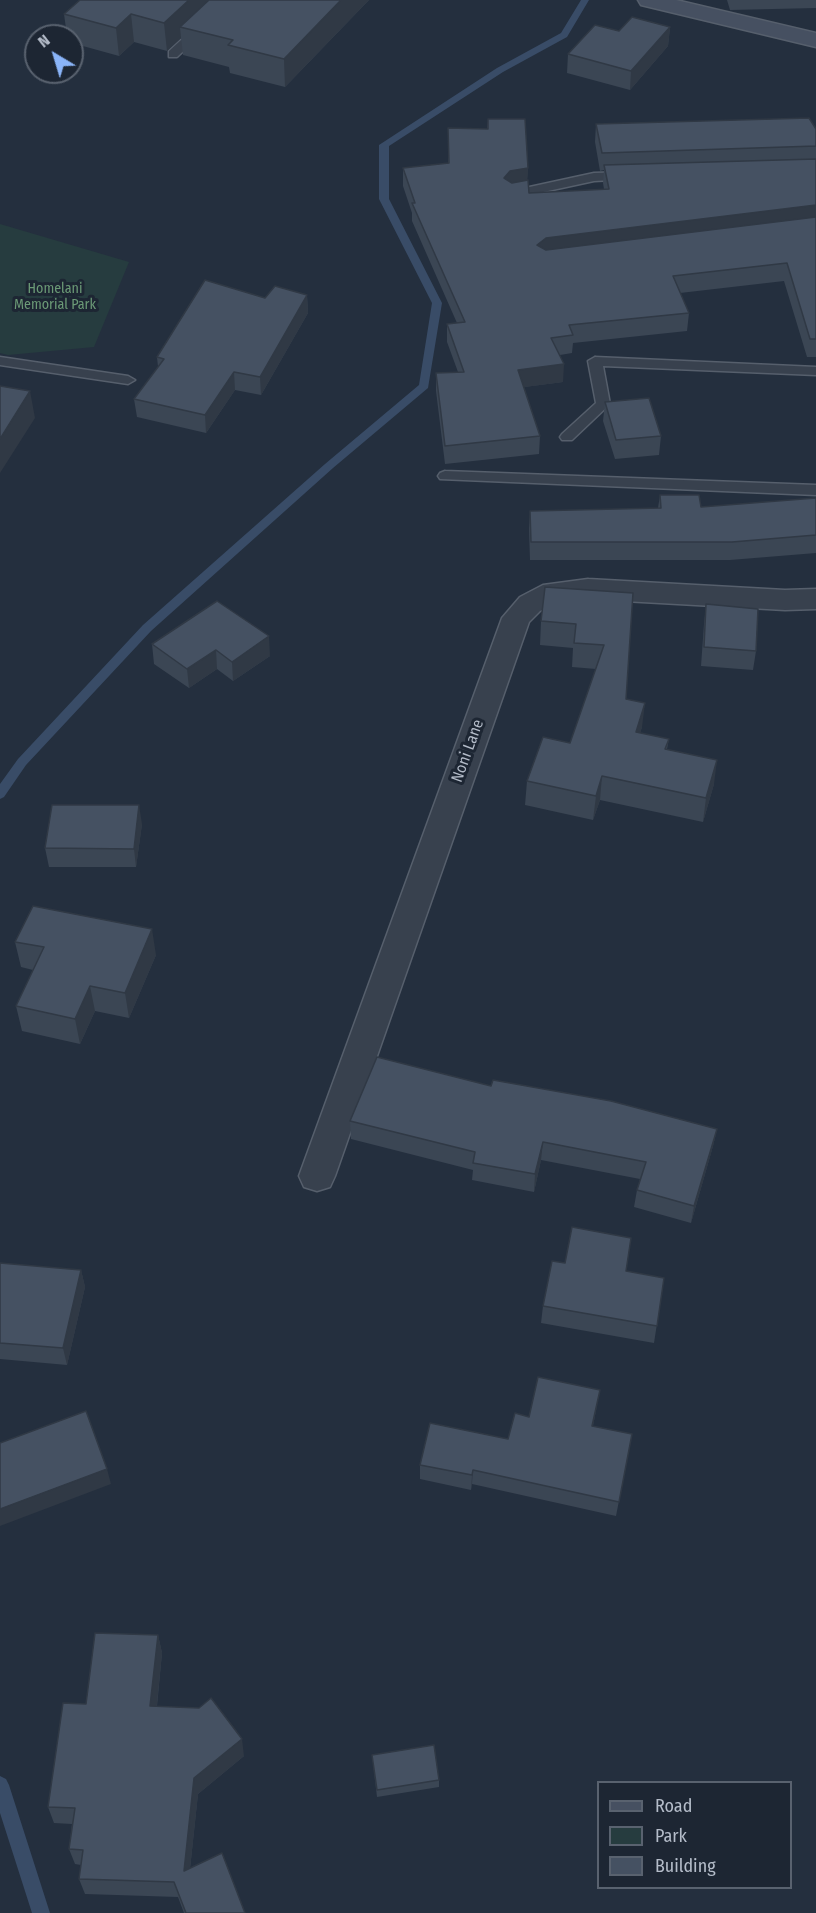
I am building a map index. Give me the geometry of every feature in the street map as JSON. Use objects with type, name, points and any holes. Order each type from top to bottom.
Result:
[{"type":"street","points":[[649,0],[816,40]]},
{"type":"street","name":"Noni Lane","points":[[317,1176],[516,618],[530,604],[553,592],[588,590],[785,600],[816,599]]},
{"type":"lane","points":[[173,54],[232,0]]},
{"type":"lane","points":[[511,195],[594,177],[641,176]]},
{"type":"lane","points":[[567,437],[603,404],[595,360],[816,371]]},
{"type":"lane","points":[[0,361],[128,380]]},
{"type":"lane","points":[[445,476],[816,490]]},
{"type":"green space","name":"Homelani Memorial Park","points":[[0,224],[129,262],[94,347],[8,355],[0,353]]},
{"type":"building","points":[[80,0],[189,0],[164,23],[131,14],[116,28],[64,14]]},
{"type":"building","points":[[209,0],[341,0],[284,59],[228,45],[233,40],[180,27]]},
{"type":"building","points":[[632,17],[670,27],[631,71],[568,54],[595,25],[619,31]]},
{"type":"building","points":[[809,118],[816,129],[816,146],[602,153],[596,124]]},
{"type":"building","points":[[488,119],[525,119],[528,168],[510,171],[504,178],[512,183],[528,180],[529,193],[609,189],[604,165],[816,159],[816,205],[546,238],[537,245],[546,250],[816,217],[816,339],[810,339],[787,263],[673,276],[689,313],[569,325],[573,335],[551,338],[564,364],[518,370],[540,436],[445,446],[436,373],[464,372],[447,324],[465,322],[412,203],[415,203],[403,168],[449,163],[448,128],[488,129]]},
{"type":"building","points":[[205,280],[265,298],[275,286],[307,295],[260,377],[234,372],[205,415],[134,399],[164,359],[157,357]]},
{"type":"building","points":[[0,386],[30,391],[0,439]]},
{"type":"building","points":[[649,398],[661,436],[616,440],[605,402]]},
{"type":"building","points":[[660,495],[699,495],[701,507],[816,498],[816,535],[732,542],[531,542],[530,511],[661,508]]},
{"type":"building","points":[[545,587],[633,593],[626,699],[645,703],[636,732],[669,739],[665,749],[717,760],[706,798],[602,776],[596,796],[527,781],[543,737],[570,743],[604,645],[574,643],[576,624],[541,621]]},
{"type":"building","points":[[217,601],[269,636],[232,662],[216,650],[187,669],[152,644]]},
{"type":"building","points":[[706,604],[758,609],[756,651],[704,647]]},
{"type":"building","points":[[52,805],[139,805],[134,849],[45,848]]},
{"type":"building","points":[[33,906],[152,929],[125,993],[90,986],[75,1019],[16,1006],[44,947],[15,942]]},
{"type":"building","points":[[377,1057],[491,1086],[493,1080],[611,1101],[717,1129],[694,1206],[637,1190],[646,1162],[543,1142],[535,1174],[473,1163],[475,1152],[350,1121]]},
{"type":"building","points":[[572,1227],[631,1238],[626,1271],[664,1278],[657,1326],[543,1306],[552,1261],[565,1263]]},
{"type":"building","points":[[0,1263],[81,1270],[63,1348],[0,1343]]},
{"type":"building","points":[[538,1377],[600,1390],[592,1426],[632,1434],[619,1502],[473,1470],[472,1475],[420,1465],[430,1423],[508,1439],[515,1413],[529,1417]]},
{"type":"building","points":[[86,1411],[107,1469],[0,1509],[0,1443]]},
{"type":"building","points":[[95,1633],[158,1635],[150,1706],[199,1708],[211,1698],[242,1739],[194,1778],[184,1871],[222,1853],[245,1913],[186,1913],[174,1882],[79,1879],[83,1850],[69,1849],[75,1808],[48,1807],[63,1703],[86,1704]]},
{"type":"building","points":[[434,1745],[439,1780],[377,1790],[372,1755]]},
{"type":"waterway","points":[[0,794],[22,762],[147,628],[329,466],[424,386],[437,303],[384,199],[384,145],[500,70],[564,35],[585,0]]},
{"type":"waterway","points":[[0,1785],[41,1913]]}]
